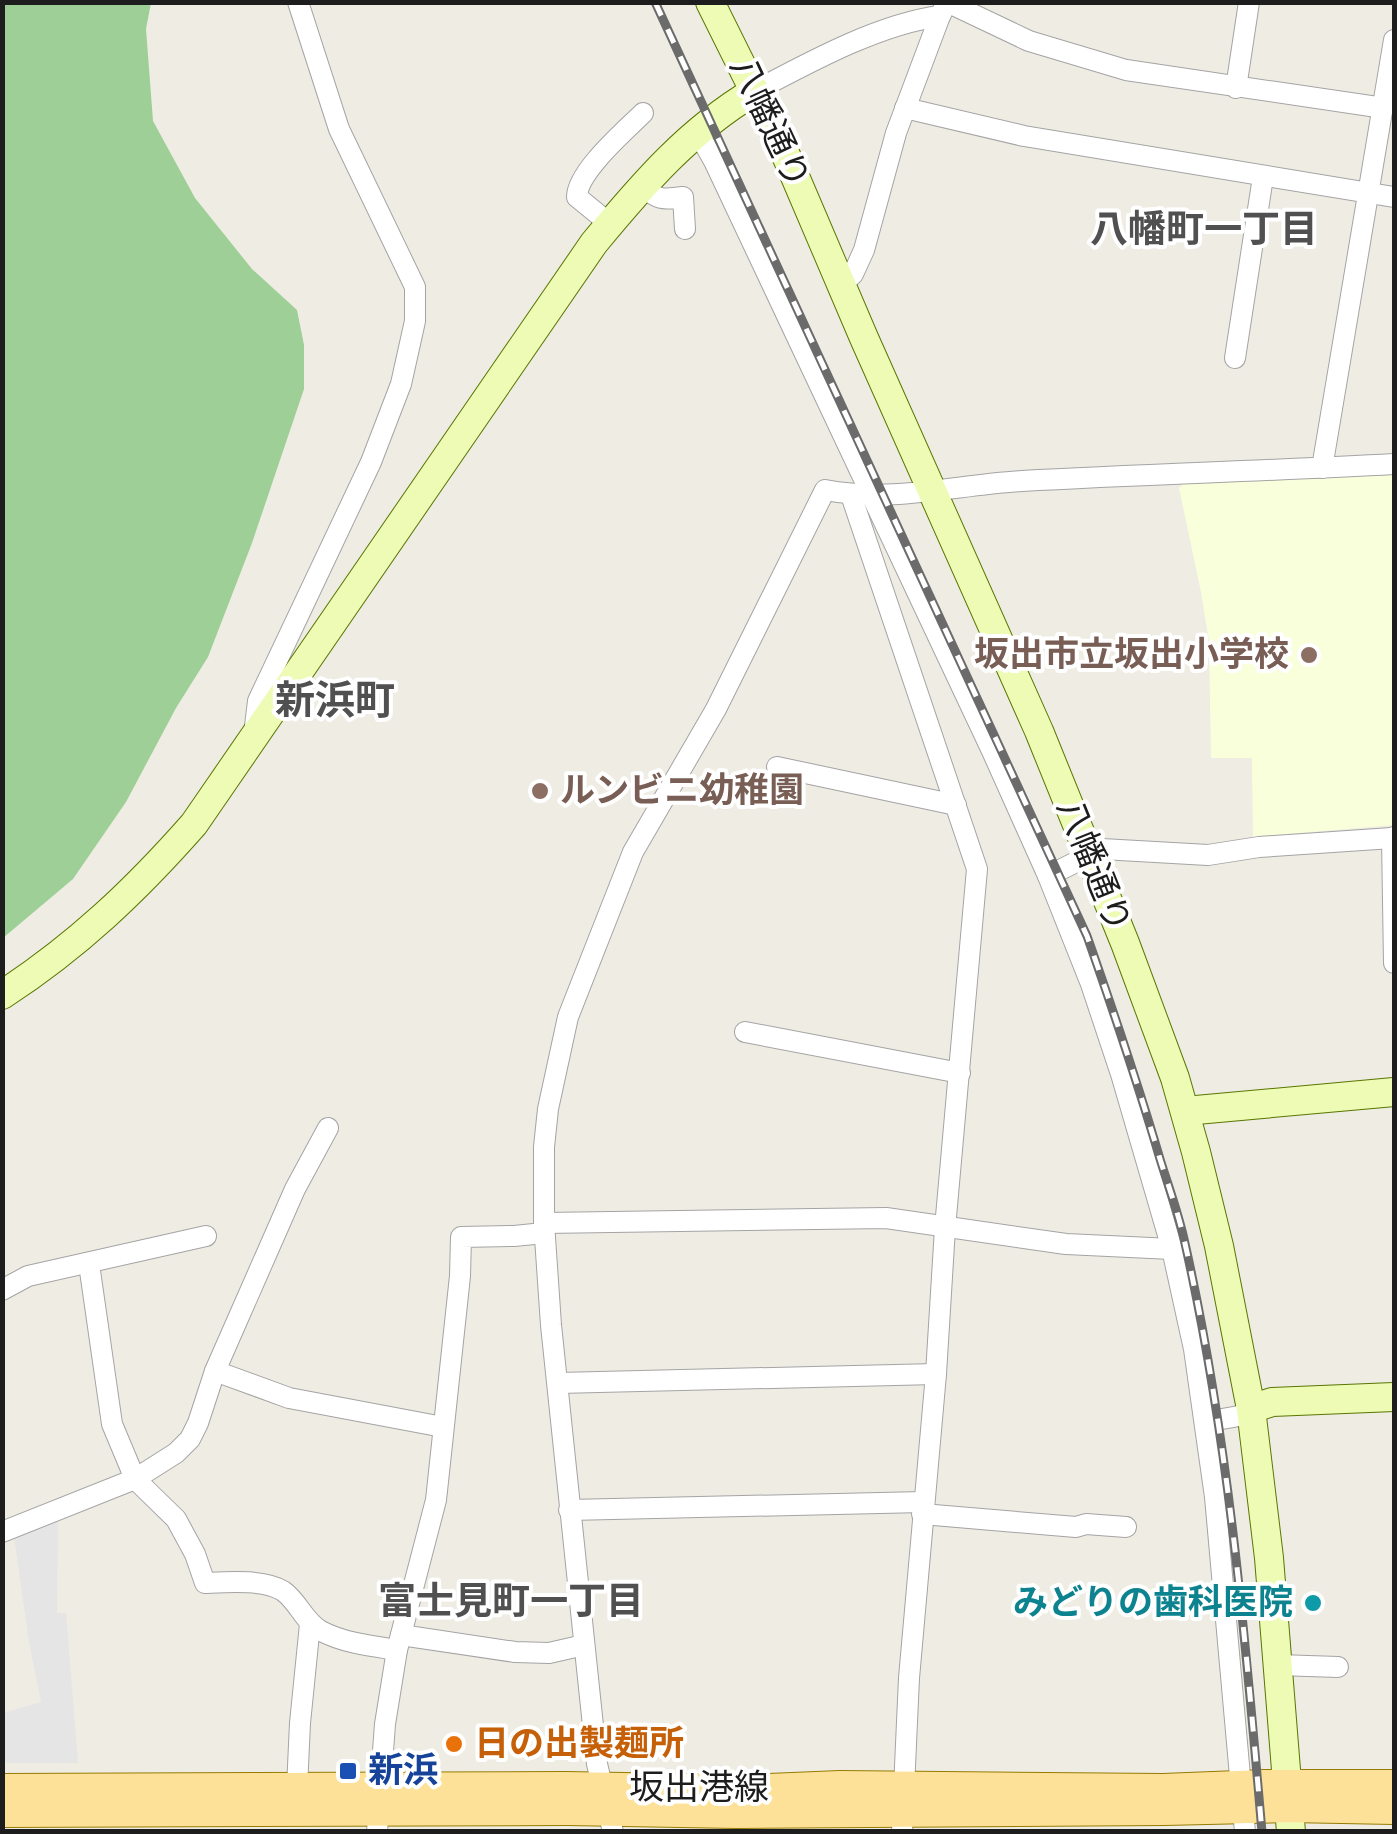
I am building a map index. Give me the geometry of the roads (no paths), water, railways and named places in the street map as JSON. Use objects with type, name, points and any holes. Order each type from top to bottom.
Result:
[{"type":"main road","name":"坂出港線","points":[[1289,1808],[1394,1785]]},
{"type":"main road","name":"坂出港線","points":[[2,1812],[379,1810],[840,1786],[902,1810],[1394,1809]]},
{"type":"main road","name":"坂出港線","points":[[2,1789],[110,1810],[298,1788],[379,1810]]},
{"type":"street","points":[[259,732],[254,726],[258,702],[371,462],[401,384],[415,321],[414,287],[339,129],[298,2]]},
{"type":"street","name":"八幡通り","points":[[710,2],[785,153],[1039,730],[1158,1031],[1185,1112],[1219,1246],[1252,1408],[1289,1808]]},
{"type":"street","points":[[1236,88],[1249,2]]},
{"type":"street","points":[[2,995],[96,926],[194,824],[610,224],[662,164],[728,107],[818,59],[945,6],[1029,41],[1126,70],[1384,108]]},
{"type":"street","points":[[842,284],[853,274],[864,250],[896,133],[945,6]]},
{"type":"street","points":[[1322,468],[1394,40]]},
{"type":"street","points":[[905,108],[1024,136],[1394,197]]},
{"type":"street","points":[[610,224],[577,196],[577,187],[643,113]]},
{"type":"street","points":[[697,131],[992,751],[1048,876],[1121,1074],[1172,1249],[1194,1350],[1215,1497],[1243,1808]]},
{"type":"street","points":[[1235,358],[1263,177]]},
{"type":"street","points":[[642,186],[655,198],[682,198],[685,229]]},
{"type":"street","points":[[605,1800],[569,1510],[544,1228],[548,1109],[568,1016],[634,852],[716,710],[825,490],[872,496],[1172,472],[1394,464]]},
{"type":"street","points":[[850,495],[978,869],[945,1228],[902,1810]]},
{"type":"street","points":[[777,767],[956,805]]},
{"type":"street","points":[[1048,876],[1102,849],[1208,855],[1393,838],[1394,962]]},
{"type":"street","points":[[745,1032],[960,1072]]},
{"type":"street","points":[[1185,1112],[1394,1092]]},
{"type":"street","points":[[2,1532],[135,1479],[190,1439],[295,1189],[328,1128]]},
{"type":"street","points":[[379,1810],[386,1724],[399,1642],[436,1500],[461,1237],[514,1236],[544,1228],[876,1218],[1066,1244],[1172,1249]]},
{"type":"street","points":[[2,1290],[28,1276],[206,1236]]},
{"type":"street","points":[[88,1264],[112,1424],[135,1479],[176,1519],[205,1583],[239,1582],[282,1590],[310,1624],[351,1642],[515,1652],[549,1652],[584,1645]]},
{"type":"street","points":[[215,1372],[289,1398],[443,1428]]},
{"type":"street","points":[[558,1383],[936,1374]]},
{"type":"street","points":[[1205,1422],[1239,1416],[1272,1402],[1394,1397]]},
{"type":"street","points":[[569,1510],[923,1508],[1076,1527],[1126,1527]]},
{"type":"street","points":[[298,1788],[310,1624]]},
{"type":"street","points":[[1278,1665],[1338,1667]]},
{"type":"railway","points":[[655,2],[1087,936],[1125,1047],[1182,1229],[1212,1386],[1241,1609],[1262,1832]]},
{"type":"place","name":"坂出市立坂出小学校","points":[[1309,655]]},
{"type":"place","name":"ルンビニ幼稚園","points":[[540,791]]},
{"type":"place","name":"みどりの歯科医院","points":[[1313,1603]]},
{"type":"place","name":"日の出製麺所","points":[[454,1744]]},
{"type":"place","name":"新浜","points":[[348,1771]]},
{"type":"district","name":"八幡町一丁目","points":[[1204,230]]},
{"type":"district","name":"新浜町","points":[[335,702]]},
{"type":"district","name":"富士見町一丁目","points":[[511,1602]]}]
